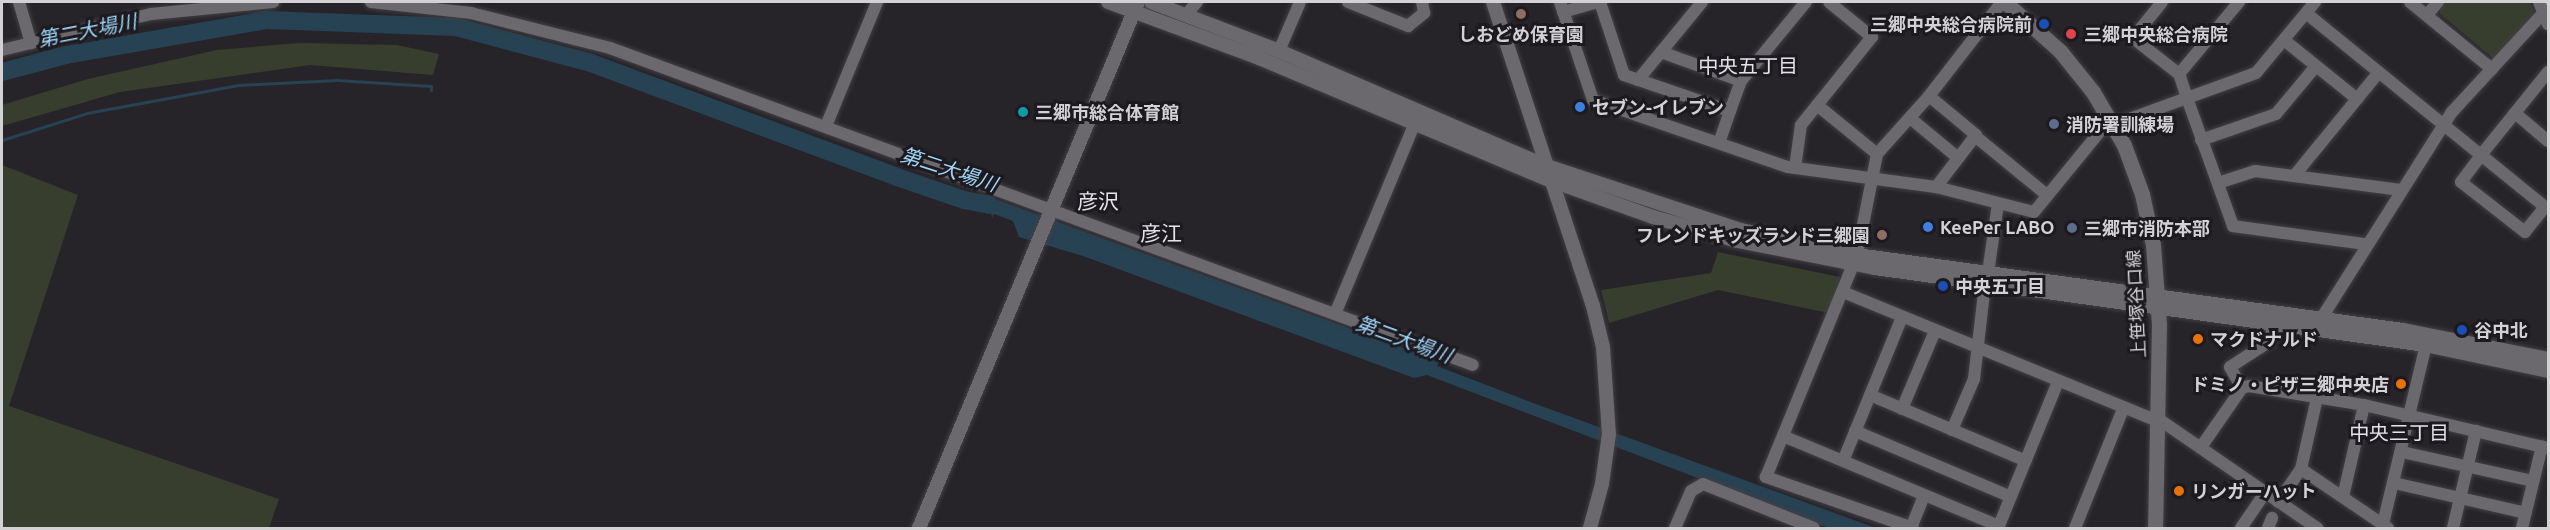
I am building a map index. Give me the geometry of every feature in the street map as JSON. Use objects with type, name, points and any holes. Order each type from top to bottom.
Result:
[{"type":"main road","name":"上笹塚谷口線","points":[[2004,2],[2060,51],[2113,123],[2142,194],[2153,245],[2158,303],[2159,527]]},
{"type":"street","points":[[19,2],[31,43]]},
{"type":"street","points":[[2,50],[151,14],[273,2]]},
{"type":"street","points":[[371,2],[474,7],[610,48],[826,126],[1050,214],[1473,365]]},
{"type":"street","points":[[826,126],[878,2]]},
{"type":"street","points":[[1108,2],[1136,6],[1552,181],[1689,227],[1854,259],[2158,303],[2321,319],[2454,339],[2548,359]]},
{"type":"street","points":[[1151,2],[1279,51],[1544,165],[1741,230],[1854,259]]},
{"type":"street","points":[[1186,15],[1197,2]]},
{"type":"street","points":[[1279,51],[1300,2]]},
{"type":"street","points":[[1348,2],[1408,26],[1424,13],[1422,2]]},
{"type":"street","points":[[1493,2],[1544,165],[1552,181],[1599,328],[1610,416],[1606,466],[1590,528]]},
{"type":"street","points":[[1730,111],[1623,75],[1599,2],[1562,7],[1593,100],[1795,168],[1936,187],[2034,212],[2102,129],[2113,123],[2256,74],[2315,2]]},
{"type":"street","points":[[1638,80],[1702,2]]},
{"type":"street","points":[[1719,143],[1741,81],[1806,2]]},
{"type":"street","points":[[1795,168],[1801,125],[1872,37],[1829,2]]},
{"type":"street","points":[[1924,496],[1912,528],[1766,477],[1843,292],[1854,259],[1877,154],[1929,96],[2004,2]]},
{"type":"street","points":[[2162,2],[2133,38],[2179,74],[2233,226],[2366,244]]},
{"type":"street","points":[[2179,74],[2239,2]]},
{"type":"street","points":[[2410,2],[2492,69]]},
{"type":"street","points":[[2427,15],[2438,2]]},
{"type":"street","points":[[919,528],[1136,6]]},
{"type":"street","points":[[2321,319],[2443,124],[2545,12]]},
{"type":"street","points":[[2306,13],[2481,155],[2547,205],[2525,232],[2461,182],[2481,155],[2548,72]]},
{"type":"street","points":[[2284,40],[2357,99]]},
{"type":"street","points":[[1660,52],[1741,81]]},
{"type":"street","points":[[2202,140],[2276,114],[2316,66]]},
{"type":"street","points":[[2294,176],[2379,72]]},
{"type":"street","points":[[1929,96],[2048,196]]},
{"type":"street","points":[[1816,105],[1877,154]]},
{"type":"street","points":[[2515,113],[2548,141]]},
{"type":"street","points":[[1910,118],[1958,157]]},
{"type":"street","points":[[1335,314],[1415,123]]},
{"type":"street","points":[[1936,187],[1975,136]]},
{"type":"street","points":[[2218,183],[2255,171],[2401,190]]},
{"type":"street","points":[[1952,429],[1974,379],[1998,204]]},
{"type":"street","points":[[1843,292],[2157,425],[2201,447],[2263,496],[2278,502],[2317,528]]},
{"type":"street","points":[[2158,303],[2273,325],[2426,345],[2548,371]]},
{"type":"street","points":[[1843,461],[1902,317]]},
{"type":"street","points":[[2242,388],[2230,367],[2270,341],[2273,325]]},
{"type":"street","points":[[1902,409],[1935,331]]},
{"type":"street","points":[[2301,469],[2385,528],[2426,345]]},
{"type":"street","points":[[1783,436],[1999,527],[2058,382]]},
{"type":"street","points":[[2242,388],[2364,405],[2545,447],[2533,482],[2522,528]]},
{"type":"street","points":[[2201,447],[2242,388]]},
{"type":"street","points":[[1870,395],[2026,461]]},
{"type":"street","points":[[2278,502],[2301,469],[2317,398]]},
{"type":"street","points":[[2343,497],[2364,405]]},
{"type":"street","points":[[2075,528],[2123,409]]},
{"type":"street","points":[[1855,431],[2011,497]]},
{"type":"street","points":[[2453,528],[2476,431]]},
{"type":"street","points":[[2402,452],[2533,482]]},
{"type":"street","points":[[2394,483],[2526,513]]},
{"type":"street","points":[[1675,528],[1691,491],[1703,484],[1814,528]]},
{"type":"street","points":[[2241,528],[2263,496]]},
{"type":"green space","points":[[2445,2],[2530,2],[2535,15],[2493,58],[2440,14],[2439,9]]},
{"type":"green space","points":[[298,43],[397,45],[439,54],[433,75],[310,65],[120,92],[2,126],[2,105],[88,79],[217,50]]},
{"type":"green space","points":[[2,165],[78,195],[9,406],[279,499],[269,528],[2,528]]},
{"type":"green space","points":[[1718,252],[1840,277],[1829,313],[1718,290],[1609,323],[1601,290],[1711,273]]},
{"type":"water","points":[[981,194],[1439,361],[1437,366],[1533,403],[1876,528],[1829,528],[1427,375],[1414,378],[1083,256],[1019,237],[1013,221],[994,214],[992,218],[991,212],[967,204],[967,196]]},
{"type":"waterway","name":"第二大場川","points":[[2,72],[66,55],[267,20],[456,27],[591,63],[897,177],[964,200],[989,205]]},
{"type":"waterway","points":[[2,140],[87,113],[238,85],[337,80],[431,86],[431,90]]},
{"type":"place","name":"しおどめ保育園","points":[[1521,14]]},
{"type":"place","name":"三郷中央総合病院前","points":[[2044,24]]},
{"type":"place","name":"三郷中央総合病院","points":[[2071,34]]},
{"type":"place","name":"セブン-イレブン","points":[[1580,107]]},
{"type":"place","name":"三郷市総合体育館","points":[[1023,112]]},
{"type":"place","name":"消防署訓練場","points":[[2054,124]]},
{"type":"place","name":"KeePer LABO","points":[[1928,227]]},
{"type":"place","name":"三郷市消防本部","points":[[2072,228]]},
{"type":"place","name":"フレンドキッズランド三郷園","points":[[1882,235]]},
{"type":"place","name":"中央五丁目","points":[[1943,286]]},
{"type":"place","name":"谷中北","points":[[2462,330]]},
{"type":"place","name":"マクドナルド","points":[[2198,339]]},
{"type":"place","name":"ドミノ・ピザ三郷中央店","points":[[2401,384]]},
{"type":"place","name":"リンガーハット","points":[[2179,491]]},
{"type":"district","name":"中央五丁目","points":[[1748,65]]},
{"type":"district","name":"彦沢","points":[[1098,201]]},
{"type":"district","name":"彦江","points":[[1161,233]]},
{"type":"district","name":"中央三丁目","points":[[2399,432]]}]
